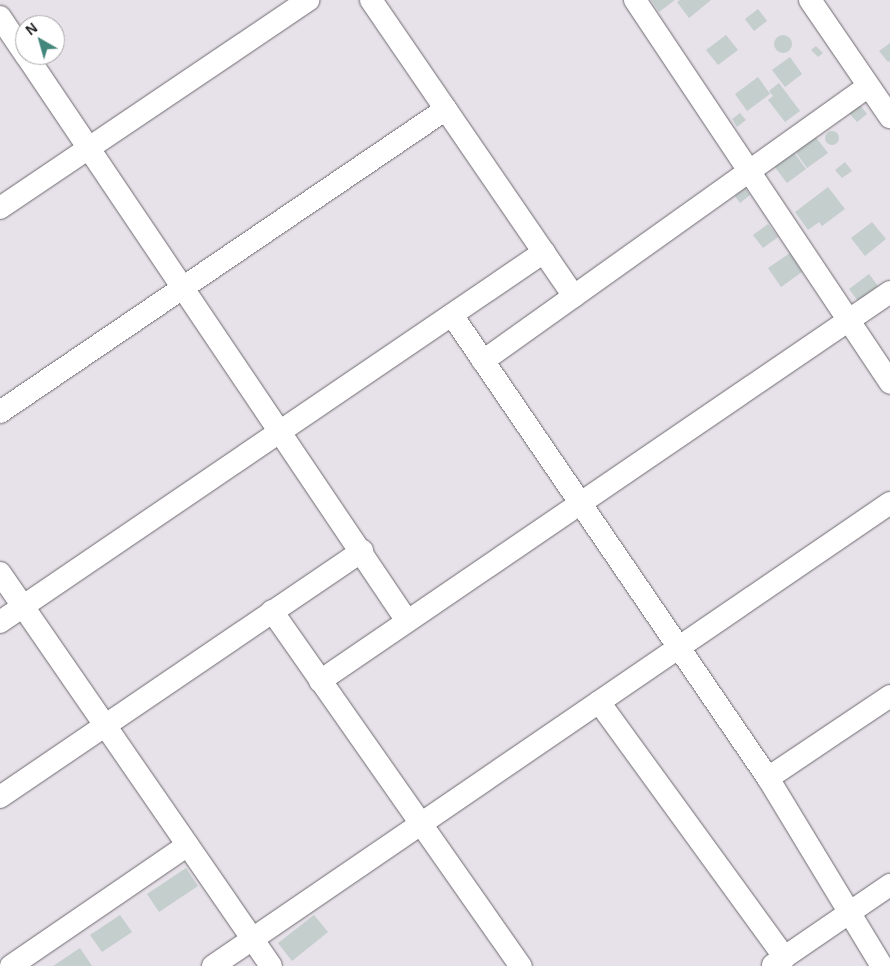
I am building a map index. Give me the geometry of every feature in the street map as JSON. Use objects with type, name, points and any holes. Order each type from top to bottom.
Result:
[{"type":"street","points":[[0,2],[4,0]]},
{"type":"street","points":[[0,208],[308,0]]},
{"type":"street","points":[[371,0],[574,296]]},
{"type":"street","points":[[634,0],[749,170],[847,323],[890,383]]},
{"type":"street","points":[[815,2],[890,117]]},
{"type":"street","points":[[0,16],[15,39]]},
{"type":"street","points":[[32,65],[362,551],[407,621]]},
{"type":"street","points":[[483,361],[868,86]]},
{"type":"street","points":[[0,412],[446,109]]},
{"type":"street","points":[[0,622],[544,252]]},
{"type":"street","points":[[320,681],[579,502],[847,323],[890,292]]},
{"type":"street","points":[[452,315],[768,778],[849,915],[882,966]]},
{"type":"street","points":[[213,966],[890,503]]},
{"type":"street","points":[[0,797],[362,551]]},
{"type":"street","points":[[0,573],[271,966]]},
{"type":"street","points":[[272,611],[521,966]]},
{"type":"street","points":[[768,778],[890,696]]},
{"type":"street","points":[[599,702],[779,962],[890,885]]},
{"type":"street","points":[[11,966],[188,845]]},
{"type":"building","points":[[651,0],[675,0],[659,12]]},
{"type":"building","points":[[680,0],[711,0],[689,18],[677,2]]},
{"type":"building","points":[[758,9],[767,21],[754,31],[745,19]]},
{"type":"building","points":[[726,35],[738,50],[718,65],[706,50]]},
{"type":"building","points":[[783,35],[789,38],[792,44],[789,50],[783,53],[777,50],[774,44],[777,38]]},
{"type":"building","points":[[890,43],[890,61],[888,62],[879,51]]},
{"type":"building","points":[[816,46],[823,53],[818,57],[811,50]]},
{"type":"building","points":[[790,57],[802,74],[785,87],[772,70]]},
{"type":"building","points":[[758,77],[770,94],[747,111],[735,94]]},
{"type":"building","points":[[779,83],[800,111],[785,122],[768,100],[773,96],[769,91]]},
{"type":"building","points":[[860,105],[867,114],[857,122],[849,113]]},
{"type":"building","points":[[740,113],[746,120],[737,127],[732,119]]},
{"type":"building","points":[[829,131],[835,131],[839,138],[835,145],[829,145],[825,141],[825,135]]},
{"type":"building","points":[[814,135],[828,153],[807,168],[794,150]]},
{"type":"building","points":[[793,151],[806,169],[787,183],[774,166]]},
{"type":"building","points":[[845,162],[852,171],[842,178],[835,170]]},
{"type":"building","points":[[828,187],[845,209],[822,226],[819,222],[808,230],[795,212]]},
{"type":"building","points":[[745,188],[750,195],[740,203],[735,196]]},
{"type":"building","points":[[872,222],[886,239],[865,256],[851,238]]},
{"type":"building","points":[[768,224],[778,237],[763,248],[753,235]]},
{"type":"building","points":[[790,253],[802,272],[781,287],[768,268]]},
{"type":"building","points":[[869,274],[878,286],[858,301],[849,289]]},
{"type":"building","points":[[186,868],[198,886],[159,912],[147,894]]},
{"type":"building","points":[[120,915],[132,932],[102,952],[90,935]]},
{"type":"building","points":[[314,915],[328,932],[292,961],[278,943]]},
{"type":"building","points":[[80,948],[92,966],[53,966]]}]
